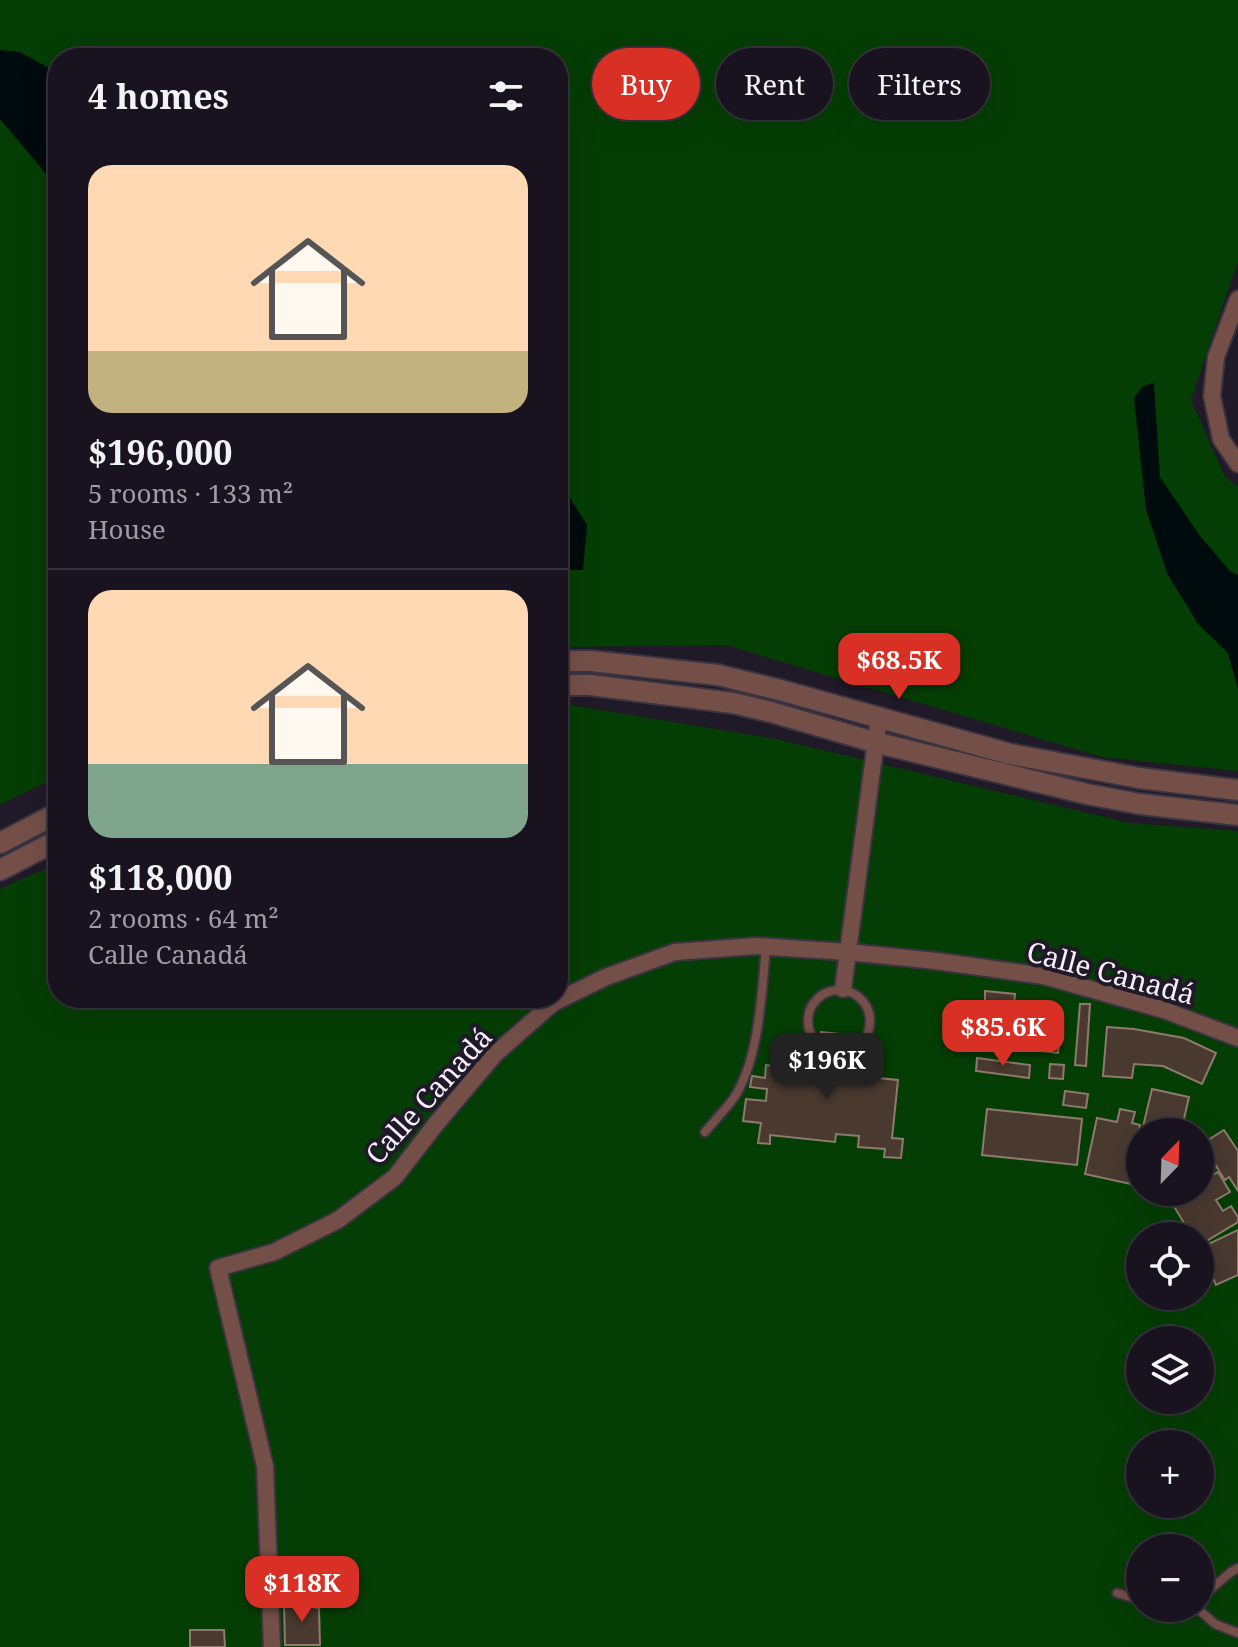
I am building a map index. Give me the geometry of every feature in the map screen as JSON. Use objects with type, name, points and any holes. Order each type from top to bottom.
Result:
[{"type":"street","points":[[1238,299],[1216,357],[1212,396],[1221,439],[1238,464]]},
{"type":"street","points":[[568,661],[718,675],[1010,754],[1139,778],[1238,790]]},
{"type":"street","points":[[568,685],[733,703],[874,742],[1087,794],[1140,804],[1238,815]]},
{"type":"street","points":[[843,989],[879,718]]},
{"type":"street","points":[[0,843],[48,818]]},
{"type":"street","points":[[0,870],[48,845]]},
{"type":"street","name":"Calle Canadá","points":[[568,996],[606,977],[675,952],[766,947],[848,952],[1044,976],[1164,1010],[1238,1038]]},
{"type":"street","name":"Calle Canadá","points":[[272,1647],[265,1466],[218,1268],[274,1252],[338,1220],[395,1177],[495,1054],[547,1008]]},
{"type":"lane","points":[[705,1132],[735,1097],[749,1065],[759,1014],[766,947]]},
{"type":"lane","points":[[843,989],[861,998],[867,1006],[870,1026],[861,1044],[843,1052],[832,1052],[814,1041],[807,1021],[814,1001],[822,994],[843,989]]},
{"type":"lane","points":[[1214,1586],[1238,1568]]},
{"type":"lane","points":[[1117,1593],[1126,1596]]},
{"type":"lane","points":[[1213,1622],[1238,1633]]},
{"type":"green space","points":[[0,0],[1238,0],[1238,261],[1191,400],[1225,477],[1238,487],[1238,771],[1102,757],[725,645],[568,647],[568,48],[48,48],[48,781],[0,805]]},
{"type":"green space","points":[[568,705],[776,739],[1130,823],[1238,831],[1238,1647],[0,1647],[0,889],[48,867],[48,1008],[568,1008]]},
{"type":"shaded area","points":[[0,50],[20,52],[48,67],[48,178],[42,169],[0,119]]},
{"type":"shaded area","points":[[1154,383],[1160,477],[1200,536],[1231,572],[1238,575],[1238,689],[1228,653],[1198,624],[1167,573],[1146,509],[1134,398],[1143,386]]},
{"type":"shaded area","points":[[568,495],[587,525],[583,570],[568,570]]},
{"type":"building","points":[[985,991],[1015,994],[1014,1004],[985,1001]]},
{"type":"building","points":[[1080,1004],[1090,1004],[1086,1066],[1075,1065]]},
{"type":"building","points":[[983,1015],[1061,1023],[1060,1034],[982,1026]]},
{"type":"building","points":[[1107,1027],[1184,1038],[1216,1053],[1202,1084],[1163,1066],[1134,1064],[1132,1078],[1103,1076]]},
{"type":"building","points":[[821,1032],[858,1036],[855,1072],[847,1071],[847,1075],[898,1080],[892,1138],[903,1139],[901,1158],[884,1157],[885,1149],[858,1147],[859,1136],[836,1134],[835,1142],[770,1135],[770,1144],[758,1143],[761,1123],[743,1121],[746,1099],[766,1101],[767,1089],[750,1087],[752,1076],[765,1078],[766,1065],[822,1072],[817,1071]]},
{"type":"building","points":[[980,1033],[1059,1041],[1058,1053],[978,1044]]},
{"type":"building","points":[[977,1058],[1030,1065],[1029,1078],[976,1071]]},
{"type":"building","points":[[1050,1064],[1064,1065],[1063,1079],[1049,1078]]},
{"type":"building","points":[[1152,1089],[1189,1097],[1184,1118],[1145,1118]]},
{"type":"building","points":[[1065,1091],[1088,1094],[1086,1108],[1063,1105]]},
{"type":"building","points":[[987,1109],[1082,1119],[1077,1165],[982,1155]]},
{"type":"building","points":[[1120,1109],[1135,1112],[1133,1118],[1126,1118],[1126,1183],[1085,1174],[1097,1118],[1117,1122]]},
{"type":"building","points":[[1224,1130],[1238,1151],[1238,1191],[1229,1177],[1225,1180],[1216,1166],[1214,1168],[1214,1136]]},
{"type":"building","points":[[1218,1172],[1230,1192],[1216,1200],[1223,1211],[1231,1206],[1238,1222],[1214,1237],[1214,1222],[1183,1222],[1174,1206],[1214,1206],[1214,1174]]},
{"type":"building","points":[[1238,1230],[1238,1275],[1216,1285],[1214,1280],[1214,1241]]},
{"type":"building","points":[[298,1598],[305,1599],[307,1606],[319,1608],[320,1645],[285,1645],[284,1605],[297,1605]]},
{"type":"building","points":[[190,1630],[224,1630],[225,1647],[190,1647]]}]
